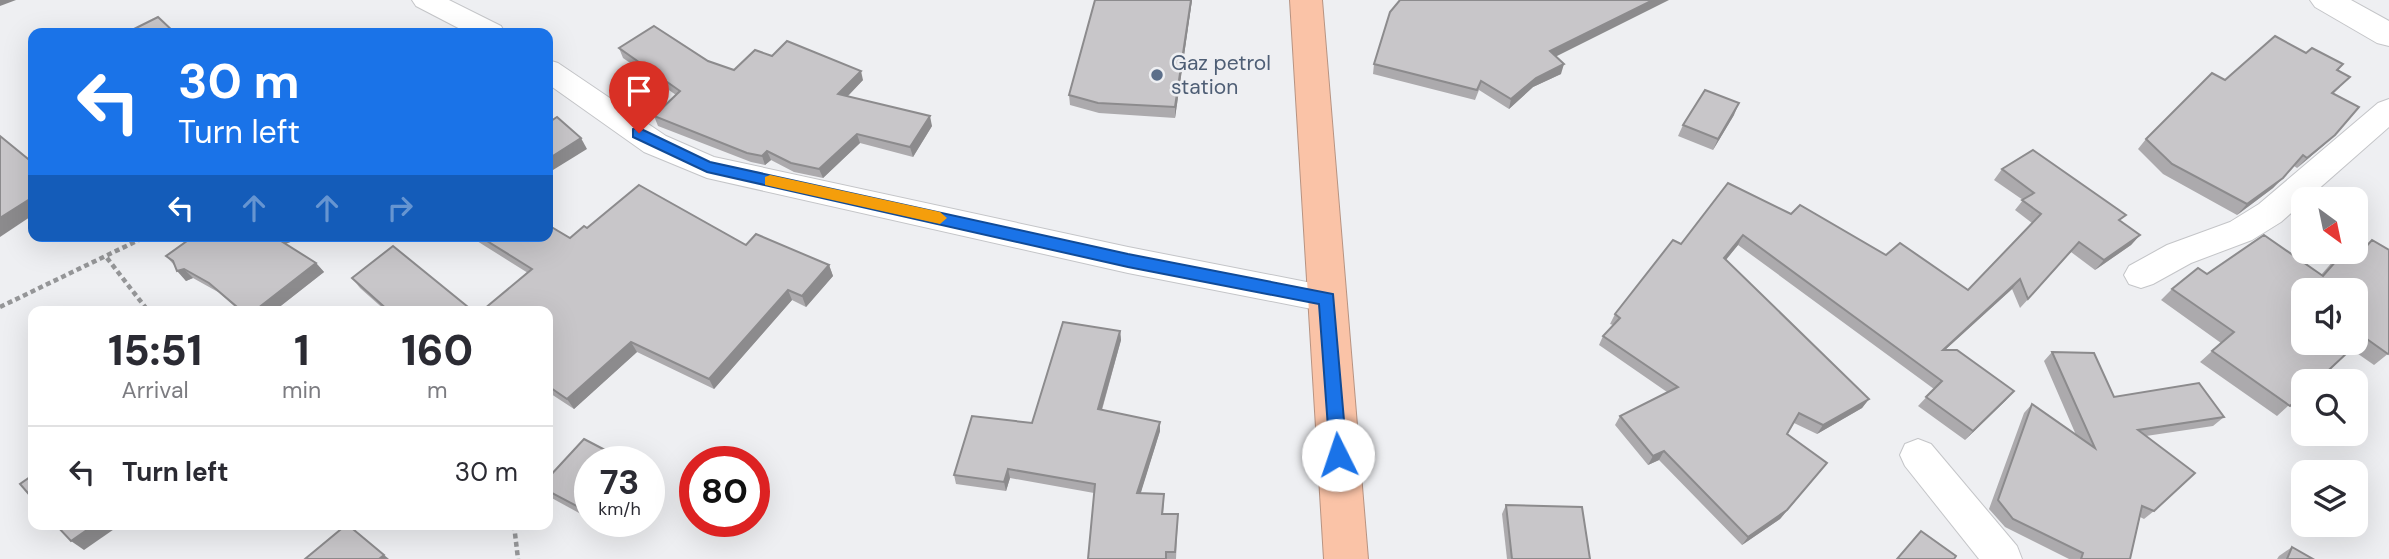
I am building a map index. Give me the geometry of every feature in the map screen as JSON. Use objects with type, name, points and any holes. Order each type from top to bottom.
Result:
[{"type":"highway","points":[[1306,0],[1346,559]]},
{"type":"street","points":[[426,0],[481,28]]},
{"type":"street","points":[[2326,0],[2389,35]]},
{"type":"street","points":[[553,73],[655,144],[707,167],[1128,260],[1327,299]]},
{"type":"street","points":[[2141,275],[2179,254],[2241,231],[2270,213],[2389,110]]},
{"type":"street","points":[[1918,455],[2003,559]]},
{"type":"path","points":[[0,307],[136,242]]},
{"type":"path","points":[[107,258],[144,306]]},
{"type":"path","points":[[515,530],[518,559]]},
{"type":"building","points":[[1095,0],[1191,0],[1175,107],[1098,103],[1069,95]]},
{"type":"building","points":[[1400,0],[1653,0],[1550,51],[1564,64],[1536,78],[1511,99],[1481,81],[1477,90],[1374,64],[1390,12]]},
{"type":"building","points":[[158,17],[170,28],[136,28]]},
{"type":"building","points":[[654,26],[708,61],[734,70],[755,50],[772,56],[787,41],[861,71],[838,94],[930,116],[910,147],[857,134],[819,169],[791,163],[767,151],[762,156],[747,153],[654,116],[680,91],[619,48]]},
{"type":"building","points":[[2275,36],[2306,53],[2312,48],[2343,64],[2337,70],[2350,77],[2332,93],[2359,107],[2335,135],[2307,158],[2303,155],[2283,178],[2247,204],[2172,164],[2146,139],[2212,73],[2225,80]]},
{"type":"building","points":[[1705,90],[1739,103],[1718,139],[1683,125]]},
{"type":"building","points":[[557,117],[581,138],[553,156],[553,120]]},
{"type":"building","points":[[0,136],[28,159],[28,200],[0,218]]},
{"type":"building","points":[[2033,150],[2126,215],[2119,220],[2140,235],[2104,260],[2079,242],[2028,299],[2020,279],[1943,350],[1957,350],[2014,391],[1973,431],[1926,397],[1942,381],[1743,235],[1724,258],[1869,399],[1823,425],[1799,413],[1787,434],[1827,463],[1787,510],[1748,537],[1664,451],[1653,456],[1620,416],[1678,387],[1603,336],[1620,318],[1615,314],[1673,240],[1681,244],[1728,183],[1791,214],[1800,205],[1886,255],[1900,243],[1968,290],[2041,214],[2022,200],[2034,193],[2002,169]]},
{"type":"building","points":[[639,185],[746,245],[756,234],[829,265],[802,296],[788,290],[709,379],[631,342],[567,399],[553,389],[553,306],[488,306],[532,269],[489,242],[553,242],[553,228],[570,238],[584,226],[587,228]]},
{"type":"building","points":[[2264,235],[2291,254],[2291,264],[2306,264],[2323,276],[2334,264],[2368,264],[2368,244],[2372,240],[2389,250],[2389,353],[2368,340],[2368,278],[2291,278],[2291,355],[2345,355],[2330,369],[2291,369],[2290,406],[2212,351],[2234,332],[2172,289],[2198,268],[2207,274]]},
{"type":"building","points":[[186,242],[283,242],[316,263],[261,306],[236,306],[209,283],[184,269],[177,271],[173,261],[166,256]]},
{"type":"building","points":[[393,246],[467,306],[383,306],[352,278]]},
{"type":"building","points":[[1063,322],[1120,331],[1098,409],[1160,422],[1137,493],[1164,494],[1162,514],[1178,514],[1175,552],[1166,552],[1166,559],[1088,559],[1095,484],[1008,469],[1004,482],[954,475],[972,416],[1032,423]]},
{"type":"building","points":[[2052,352],[2094,353],[2114,397],[2199,383],[2224,417],[2138,430],[2195,473],[2154,511],[2142,506],[2130,559],[2081,559],[2083,553],[2013,519],[1998,500],[2032,404],[2095,448]]},
{"type":"building","points":[[584,439],[597,446],[578,446]]},
{"type":"building","points":[[574,450],[574,505],[553,494],[553,473]]},
{"type":"building","points":[[28,478],[28,493],[20,484]]},
{"type":"building","points":[[1506,505],[1582,507],[1590,559],[1512,559]]},
{"type":"building","points":[[61,530],[87,530],[71,541]]},
{"type":"building","points":[[340,530],[354,530],[384,555],[379,559],[305,559]]},
{"type":"building","points":[[1921,531],[1956,556],[1954,559],[1897,559]]},
{"type":"building","points":[[2292,547],[2313,559],[2287,559]]},
{"type":"slow traffic","points":[[770,181],[940,218]]},
{"type":"place","name":"Gaz petrol station","points":[[1157,75]]},
{"type":"route","points":[[639,133],[655,144],[707,167],[1128,260],[1327,299],[1338,455]]}]
